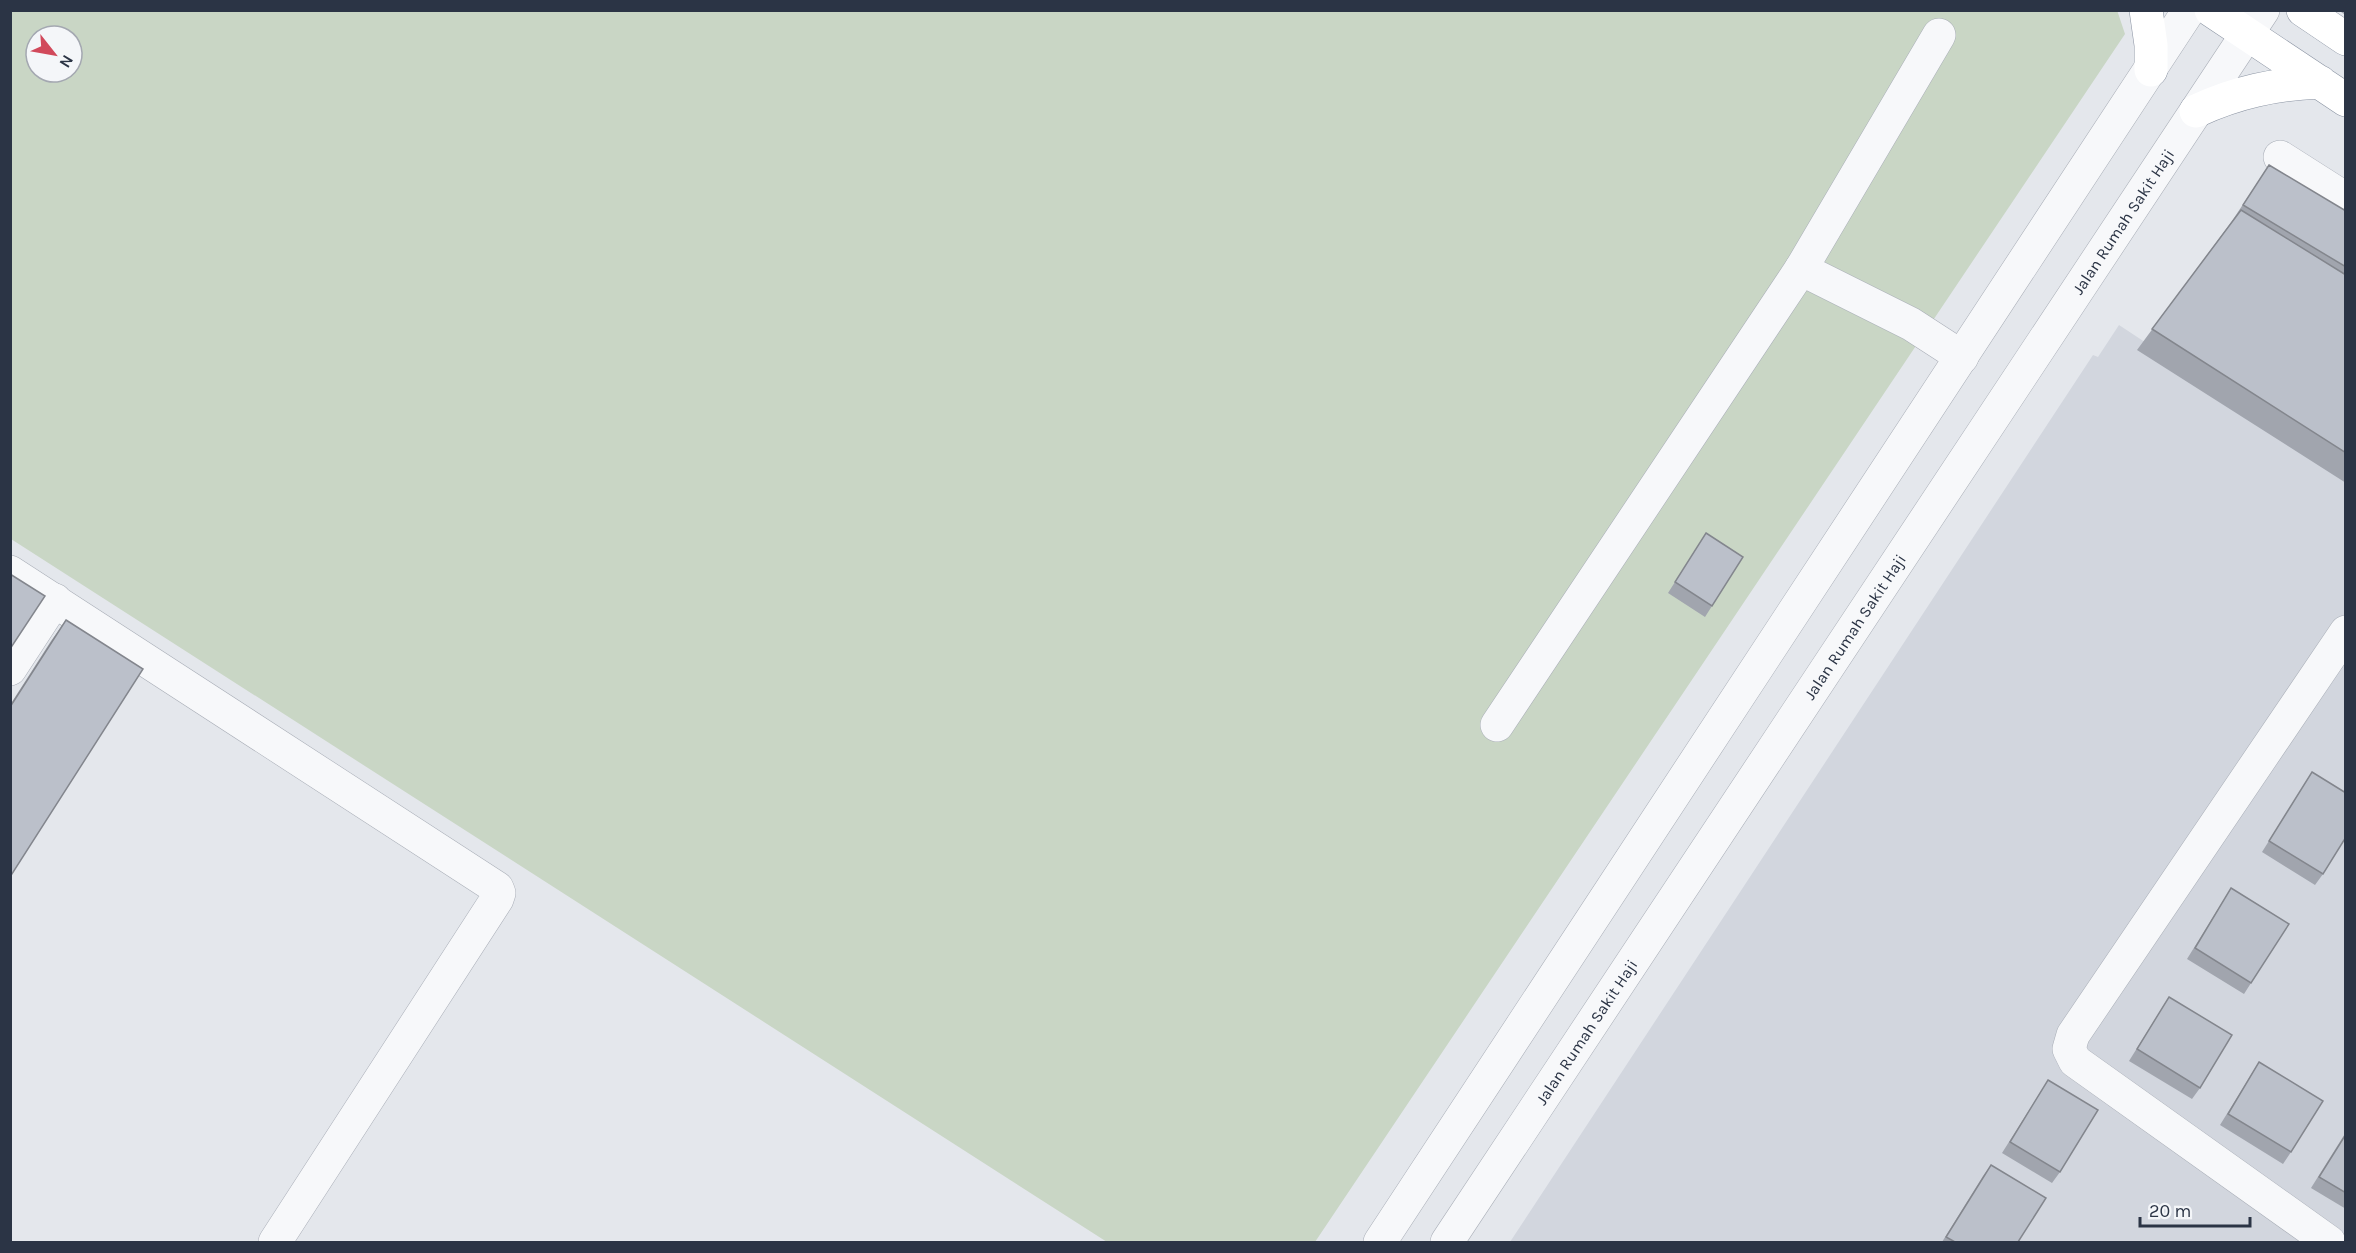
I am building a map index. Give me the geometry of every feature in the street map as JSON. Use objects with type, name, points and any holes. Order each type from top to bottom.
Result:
[{"type":"highway","points":[[2146,10],[2151,70]]},
{"type":"highway","points":[[2211,10],[2255,22],[2333,91]]},
{"type":"highway","points":[[2303,10],[2346,39]]},
{"type":"highway","points":[[2196,111],[2256,88],[2287,83],[2333,91]]},
{"type":"street","points":[[1380,1242],[2189,10]]},
{"type":"street","name":"Jalan Rumah Sakit Haji","points":[[1447,1242],[2255,22]]},
{"type":"street","points":[[1497,725],[1801,269],[1939,35]]},
{"type":"street","points":[[2280,157],[2346,199]]},
{"type":"street","points":[[1801,269],[1911,324],[1962,357]]},
{"type":"street","points":[[10,572],[497,888],[497,899],[275,1242]]},
{"type":"street","points":[[10,669],[55,600]]},
{"type":"street","points":[[2329,1242],[2075,1061],[2069,1049],[2073,1035],[2346,632]]},
{"type":"shaded area","points":[[2119,325],[2345,474],[2345,1242],[1510,1242],[2093,355],[2098,357]]},
{"type":"green space","points":[[2117,10],[2125,34],[1315,1242],[1107,1242],[11,539],[10,11]]},
{"type":"building","points":[[2269,165],[2346,211],[2346,267],[2243,205]]},
{"type":"building","points":[[2241,210],[2346,275],[2346,453],[2152,329]]},
{"type":"building","points":[[1706,533],[1743,557],[1712,606],[1675,582]]},
{"type":"building","points":[[10,574],[45,596],[10,649]]},
{"type":"building","points":[[66,620],[143,669],[10,877],[10,707]]},
{"type":"building","points":[[2312,772],[2346,793],[2346,837],[2323,874],[2269,841]]},
{"type":"building","points":[[2231,888],[2289,924],[2251,983],[2195,948]]},
{"type":"building","points":[[2169,997],[2232,1035],[2200,1088],[2137,1049]]},
{"type":"building","points":[[2259,1062],[2323,1101],[2291,1152],[2228,1114]]},
{"type":"building","points":[[2048,1080],[2098,1110],[2060,1172],[2010,1142]]},
{"type":"building","points":[[2346,1134],[2346,1193],[2319,1177]]},
{"type":"building","points":[[1991,1165],[2046,1198],[2018,1242],[1955,1242],[1946,1237]]}]
